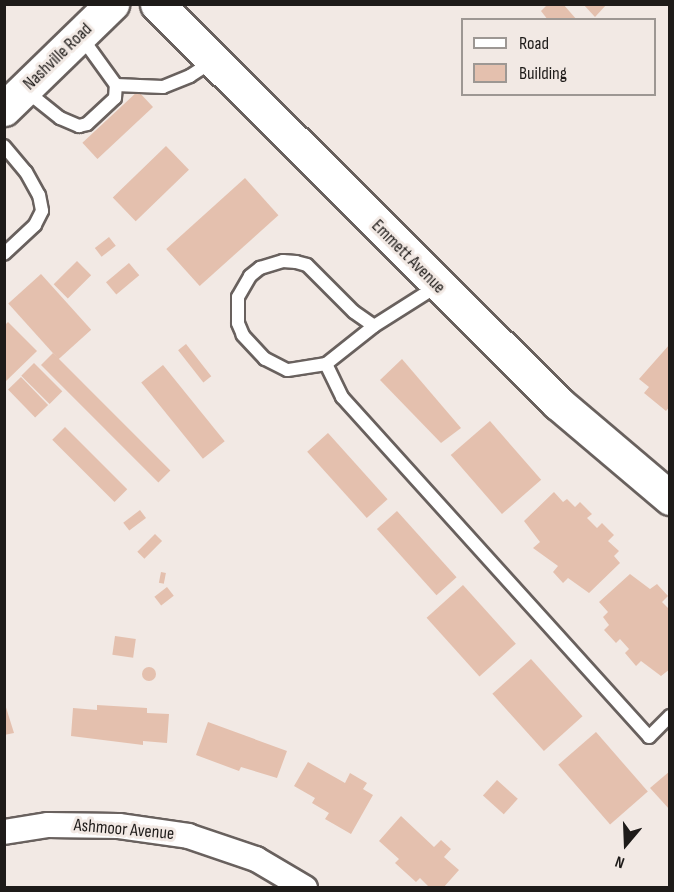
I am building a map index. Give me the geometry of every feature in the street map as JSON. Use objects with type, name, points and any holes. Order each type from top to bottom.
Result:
[{"type":"street","name":"Nashville Road","points":[[14,99],[112,4]]},
{"type":"street","name":"Emmett Avenue","points":[[158,4],[437,286],[558,403],[669,498]]},
{"type":"street","name":"Ashmoor Avenue","points":[[4,832],[48,825],[119,826],[188,836],[256,859],[305,888]]},
{"type":"lane","points":[[14,99],[79,126],[87,124],[115,98],[116,85],[80,35]]},
{"type":"lane","points":[[116,85],[163,87],[190,76],[213,61]]},
{"type":"lane","points":[[4,146],[26,172],[39,195],[42,211],[35,225],[4,254]]},
{"type":"lane","points":[[374,326],[354,312],[307,265],[283,261],[250,276],[238,297],[238,323],[250,345],[287,370],[326,364],[374,326],[437,286]]},
{"type":"lane","points":[[326,364],[342,397],[649,737],[669,716]]},
{"type":"building","points":[[548,4],[563,4],[575,18],[546,18],[541,11]]},
{"type":"building","points":[[583,4],[607,4],[595,17]]},
{"type":"building","points":[[138,91],[153,107],[97,159],[82,143]]},
{"type":"building","points":[[166,146],[189,170],[136,221],[113,197]]},
{"type":"building","points":[[245,178],[278,215],[200,286],[166,249]]},
{"type":"building","points":[[109,237],[116,246],[102,257],[95,248]]},
{"type":"building","points":[[77,261],[91,275],[68,298],[54,284]]},
{"type":"building","points":[[129,263],[139,275],[116,295],[106,282]]},
{"type":"building","points":[[41,274],[91,330],[58,359],[8,303]]},
{"type":"building","points":[[8,322],[37,351],[4,383],[4,326]]},
{"type":"building","points":[[186,344],[211,376],[203,382],[178,350]]},
{"type":"building","points":[[670,344],[670,406],[666,411],[644,393],[649,387],[639,379]]},
{"type":"building","points":[[53,353],[170,470],[158,482],[41,365]]},
{"type":"building","points":[[402,359],[461,428],[441,443],[380,380]]},
{"type":"building","points":[[34,363],[62,391],[50,404],[21,376]]},
{"type":"building","points":[[163,365],[225,441],[203,459],[141,383]]},
{"type":"building","points":[[21,377],[48,405],[35,418],[8,390]]},
{"type":"building","points":[[490,421],[541,480],[502,514],[451,455]]},
{"type":"building","points":[[65,427],[127,489],[114,502],[52,440]]},
{"type":"building","points":[[328,433],[388,499],[367,518],[307,452]]},
{"type":"building","points":[[554,492],[563,502],[567,499],[575,507],[580,502],[592,514],[587,518],[597,528],[602,523],[614,535],[608,541],[619,551],[614,556],[620,563],[589,593],[568,578],[563,583],[553,572],[558,566],[533,548],[540,542],[524,521]]},
{"type":"building","points":[[140,510],[146,518],[129,531],[123,523]]},
{"type":"building","points":[[397,511],[457,577],[436,595],[377,529]]},
{"type":"building","points":[[155,534],[162,541],[144,559],[137,552]]},
{"type":"building","points":[[161,572],[166,573],[164,584],[159,583]]},
{"type":"building","points":[[630,574],[650,589],[657,584],[668,596],[662,602],[670,610],[670,669],[661,676],[641,661],[636,666],[625,653],[629,649],[620,639],[616,643],[604,630],[609,625],[603,617],[608,612],[599,602]]},
{"type":"building","points":[[463,585],[516,644],[479,676],[427,618]]},
{"type":"building","points":[[167,587],[174,596],[161,606],[154,597]]},
{"type":"building","points":[[115,636],[136,639],[133,658],[112,655]]},
{"type":"building","points":[[531,659],[583,716],[544,751],[492,694]]},
{"type":"building","points":[[146,667],[152,667],[156,674],[152,681],[146,681],[142,677],[142,671]]},
{"type":"building","points":[[4,701],[14,733],[4,735]]},
{"type":"building","points":[[97,705],[147,708],[147,713],[169,714],[167,743],[143,741],[143,745],[71,736],[73,708],[97,710]]},
{"type":"building","points":[[208,722],[287,751],[277,778],[241,767],[239,771],[196,755]]},
{"type":"building","points":[[596,732],[648,792],[610,824],[558,765]]},
{"type":"building","points":[[308,762],[345,783],[350,773],[367,783],[363,789],[373,795],[351,834],[325,819],[329,813],[312,803],[315,798],[294,786]]},
{"type":"building","points":[[670,771],[670,810],[650,788]]},
{"type":"building","points":[[497,780],[518,799],[504,814],[483,796]]},
{"type":"building","points":[[401,816],[434,847],[441,840],[451,849],[444,857],[459,870],[443,888],[430,888],[420,878],[416,882],[395,863],[399,859],[379,841]]}]
